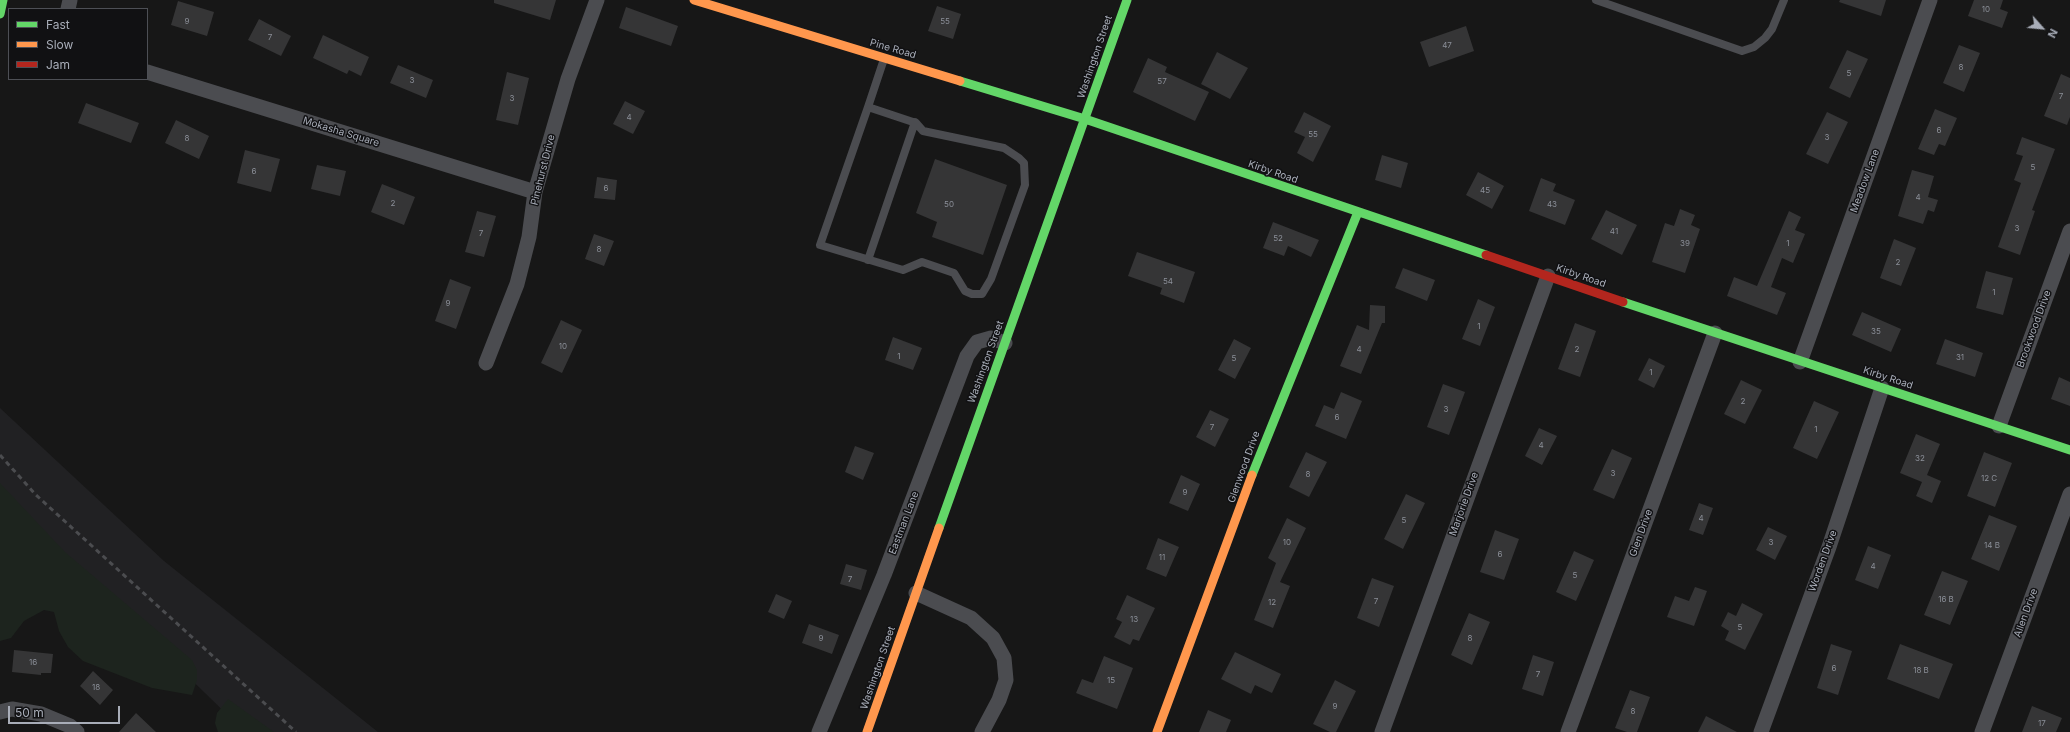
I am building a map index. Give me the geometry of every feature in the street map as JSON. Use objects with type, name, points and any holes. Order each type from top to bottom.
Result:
[{"type":"main road","points":[[0,14],[3,0]]},
{"type":"main road","name":"Pine Road","points":[[694,0],[1085,118]]},
{"type":"main road","name":"Washington Street","points":[[867,732],[1127,0]]},
{"type":"main road","name":"Kirby Road","points":[[1085,118],[1800,362],[2070,450]]},
{"type":"main road","name":"Glenwood Drive","points":[[1157,732],[1183,666],[1265,440],[1358,212]]},
{"type":"street","name":"Pinehurst Drive","points":[[486,363],[517,284],[529,237],[535,192],[568,79],[597,0]]},
{"type":"street","name":"Meadow Lane","points":[[1800,362],[1930,0]]},
{"type":"street","name":"Mokasha Square","points":[[148,72],[535,192]]},
{"type":"street","name":"Brookwood Drive","points":[[1999,426],[2070,231]]},
{"type":"street","name":"Marjorie Drive","points":[[1382,732],[1548,276]]},
{"type":"street","name":"Glen Drive","points":[[1568,732],[1715,333]]},
{"type":"street","name":"Eastman Lane","points":[[819,732],[890,561],[967,356],[977,342],[991,338],[1005,343]]},
{"type":"street","name":"Worden Drive","points":[[1761,732],[1829,547],[1882,388]]},
{"type":"street","name":"Allen Drive","points":[[1982,732],[2070,494]]},
{"type":"street","points":[[916,593],[971,618],[993,638],[1004,658],[1006,680],[999,700],[982,732]]},
{"type":"street","points":[[0,712],[12,709],[42,714],[70,726],[77,732]]},
{"type":"lane","points":[[1596,0],[1742,51],[1754,48],[1765,38],[1772,29],[1784,0]]},
{"type":"lane","points":[[868,107],[915,122],[923,131],[1004,148],[1024,163],[1025,185],[991,279],[982,294],[972,294],[965,291],[954,273],[922,262],[903,270],[820,245],[884,58]]},
{"type":"lane","points":[[868,260],[915,122]]},
{"type":"shaded area","points":[[0,408],[164,561],[378,732],[245,732],[0,496]]},
{"type":"shaded area","points":[[0,483],[65,552],[192,660],[197,670],[197,680],[192,695],[152,688],[83,661],[68,647],[59,631],[54,612],[44,610],[24,621],[11,638],[0,641]]},
{"type":"shaded area","points":[[228,699],[274,732],[218,732],[215,723],[217,713]]},
{"type":"building","points":[[494,0],[556,0],[550,20],[494,3]]},
{"type":"building","points":[[1840,0],[1886,0],[1881,16],[1839,2]]},
{"type":"building","points":[[1974,0],[2003,0],[2000,9],[2008,12],[2002,28],[1968,16]]},
{"type":"building","points":[[178,1],[214,12],[207,36],[171,25]]},
{"type":"building","points":[[937,6],[961,14],[953,39],[928,31]]},
{"type":"building","points":[[626,7],[678,26],[671,46],[619,28]]},
{"type":"building","points":[[259,19],[291,36],[281,56],[248,40]]},
{"type":"building","points":[[1466,26],[1474,51],[1429,67],[1420,42]]},
{"type":"building","points":[[323,35],[369,57],[361,76],[349,70],[347,74],[313,58]]},
{"type":"building","points":[[1959,45],[1980,53],[1964,92],[1943,83]]},
{"type":"building","points":[[1847,50],[1868,59],[1850,98],[1829,88]]},
{"type":"building","points":[[1217,52],[1248,68],[1230,99],[1201,84]]},
{"type":"building","points":[[1148,58],[1167,67],[1165,72],[1209,92],[1195,121],[1133,92]]},
{"type":"building","points":[[398,65],[433,80],[426,98],[390,83]]},
{"type":"building","points":[[507,72],[529,78],[518,125],[496,120]]},
{"type":"building","points":[[2061,74],[2070,78],[2070,117],[2067,125],[2044,116]]},
{"type":"building","points":[[625,101],[645,111],[633,134],[613,124]]},
{"type":"building","points":[[86,103],[139,123],[131,143],[78,123]]},
{"type":"building","points":[[1935,109],[1957,118],[1945,146],[1939,144],[1934,155],[1918,149]]},
{"type":"building","points":[[1304,112],[1331,126],[1313,162],[1297,153],[1305,137],[1294,132]]},
{"type":"building","points":[[1827,112],[1848,122],[1828,164],[1806,154]]},
{"type":"building","points":[[176,120],[209,136],[199,159],[165,143]]},
{"type":"building","points":[[2022,137],[2055,149],[2032,210],[2035,211],[2020,255],[1998,247],[2021,183],[2014,180],[2023,156],[2016,154]]},
{"type":"building","points":[[245,150],[280,159],[271,192],[237,183]]},
{"type":"building","points":[[1382,155],[1408,163],[1401,188],[1375,180]]},
{"type":"building","points":[[935,159],[1007,185],[983,255],[932,237],[937,222],[916,213]]},
{"type":"building","points":[[317,165],[346,171],[340,196],[311,189]]},
{"type":"building","points":[[1912,170],[1934,176],[1928,197],[1938,200],[1934,212],[1928,210],[1923,224],[1898,216]]},
{"type":"building","points":[[1478,172],[1504,186],[1492,209],[1466,195]]},
{"type":"building","points":[[597,177],[617,180],[615,200],[594,198]]},
{"type":"building","points":[[1541,178],[1556,184],[1553,191],[1575,200],[1565,225],[1529,211]]},
{"type":"building","points":[[382,184],[415,197],[404,225],[371,212]]},
{"type":"building","points":[[1680,209],[1695,215],[1691,225],[1700,229],[1685,273],[1652,262],[1665,223],[1674,226]]},
{"type":"building","points":[[1606,210],[1637,225],[1622,255],[1591,239]]},
{"type":"building","points":[[477,211],[496,216],[484,257],[465,252]]},
{"type":"building","points":[[1789,211],[1801,217],[1795,230],[1805,234],[1793,263],[1782,258],[1771,287],[1786,293],[1777,315],[1727,296],[1734,277],[1757,286]]},
{"type":"building","points":[[1273,222],[1319,240],[1311,257],[1288,246],[1284,256],[1263,248]]},
{"type":"building","points":[[594,234],[614,241],[604,266],[585,259]]},
{"type":"building","points":[[1894,239],[1916,248],[1901,286],[1880,278]]},
{"type":"building","points":[[1137,252],[1195,272],[1184,303],[1160,294],[1162,288],[1128,276]]},
{"type":"building","points":[[1403,268],[1435,280],[1427,301],[1395,288]]},
{"type":"building","points":[[1986,271],[2013,278],[2003,315],[1976,308]]},
{"type":"building","points":[[450,279],[471,287],[456,329],[435,321]]},
{"type":"building","points":[[1478,299],[1495,307],[1480,346],[1462,339]]},
{"type":"building","points":[[1370,305],[1385,306],[1385,323],[1382,323],[1361,374],[1340,366],[1357,325],[1369,330]]},
{"type":"building","points":[[1862,312],[1901,329],[1891,352],[1852,335]]},
{"type":"building","points":[[561,320],[582,330],[562,373],[541,363]]},
{"type":"building","points":[[1575,323],[1596,331],[1580,377],[1558,369]]},
{"type":"building","points":[[893,337],[922,348],[913,370],[885,360]]},
{"type":"building","points":[[1234,339],[1251,348],[1235,379],[1218,370]]},
{"type":"building","points":[[1945,339],[1983,353],[1975,377],[1936,364]]},
{"type":"building","points":[[1649,358],[1665,366],[1654,388],[1638,380]]},
{"type":"building","points":[[2059,377],[2070,382],[2070,406],[2051,399]]},
{"type":"building","points":[[1741,380],[1762,390],[1745,424],[1724,414]]},
{"type":"building","points":[[1443,384],[1465,392],[1449,435],[1427,427]]},
{"type":"building","points":[[1341,392],[1362,401],[1346,439],[1315,426],[1324,405],[1334,409]]},
{"type":"building","points":[[1814,401],[1839,412],[1817,459],[1793,448]]},
{"type":"building","points":[[1210,410],[1229,419],[1215,447],[1196,437]]},
{"type":"building","points":[[1539,428],[1557,436],[1542,465],[1525,456]]},
{"type":"building","points":[[1916,434],[1940,444],[1927,475],[1941,481],[1932,503],[1916,496],[1922,482],[1900,473]]},
{"type":"building","points":[[855,446],[874,453],[863,480],[845,472]]},
{"type":"building","points":[[1612,449],[1632,458],[1614,499],[1593,490]]},
{"type":"building","points":[[1306,452],[1327,462],[1309,497],[1289,487]]},
{"type":"building","points":[[1984,452],[2012,463],[1995,507],[1967,496]]},
{"type":"building","points":[[1181,475],[1200,484],[1188,511],[1169,503]]},
{"type":"building","points":[[1406,494],[1425,503],[1403,549],[1384,539]]},
{"type":"building","points":[[1699,503],[1713,508],[1703,535],[1689,530]]},
{"type":"building","points":[[1989,515],[2017,526],[1999,571],[1971,559]]},
{"type":"building","points":[[1287,518],[1306,528],[1280,582],[1290,586],[1273,628],[1254,620],[1276,563],[1268,558]]},
{"type":"building","points":[[1768,527],[1787,536],[1775,560],[1756,550]]},
{"type":"building","points":[[1495,530],[1519,539],[1504,580],[1480,572]]},
{"type":"building","points":[[1158,538],[1179,547],[1166,577],[1146,569]]},
{"type":"building","points":[[1868,546],[1891,555],[1878,589],[1855,580]]},
{"type":"building","points":[[1574,551],[1594,560],[1576,601],[1556,592]]},
{"type":"building","points":[[846,564],[867,570],[861,590],[840,584]]},
{"type":"building","points":[[1942,571],[1968,581],[1950,625],[1924,615]]},
{"type":"building","points":[[1372,578],[1394,586],[1379,627],[1357,618]]},
{"type":"building","points":[[1695,587],[1707,591],[1694,626],[1667,617],[1675,596],[1689,601]]},
{"type":"building","points":[[776,594],[792,601],[784,619],[768,612]]},
{"type":"building","points":[[1127,595],[1155,608],[1139,641],[1133,639],[1130,645],[1114,637],[1122,622],[1116,619]]},
{"type":"building","points":[[1742,603],[1763,614],[1745,650],[1725,640],[1729,631],[1721,626],[1728,612],[1736,616]]},
{"type":"building","points":[[1469,613],[1490,622],[1472,665],[1451,655]]},
{"type":"building","points":[[809,624],[839,635],[832,654],[802,643]]},
{"type":"building","points":[[1831,644],[1852,651],[1838,695],[1817,688]]},
{"type":"building","points":[[1900,644],[1953,664],[1939,699],[1887,679]]},
{"type":"building","points":[[14,650],[53,654],[51,673],[41,673],[41,675],[12,672]]},
{"type":"building","points":[[1235,652],[1281,674],[1272,693],[1255,685],[1251,694],[1221,679]]},
{"type":"building","points":[[1533,655],[1554,662],[1543,696],[1522,689]]},
{"type":"building","points":[[1104,656],[1133,668],[1117,709],[1076,693],[1082,679],[1093,683]]},
{"type":"building","points":[[93,671],[113,690],[100,705],[80,686]]},
{"type":"building","points":[[1335,680],[1356,691],[1336,732],[1330,732],[1313,724]]},
{"type":"building","points":[[1630,690],[1650,697],[1637,732],[1627,732],[1615,728]]},
{"type":"building","points":[[2032,706],[2062,718],[2056,732],[2022,732]]},
{"type":"building","points":[[1208,710],[1231,720],[1226,732],[1199,732]]},
{"type":"building","points":[[136,713],[156,732],[119,732]]},
{"type":"building","points":[[1706,716],[1737,732],[1698,732]]},
{"type":"railway","points":[[0,455],[36,495],[296,732]]},
{"type":"traffic: fast","points":[[0,14],[3,0]]},
{"type":"traffic: fast","points":[[939,528],[1127,0]]},
{"type":"traffic: fast","points":[[960,81],[1085,119],[1486,255]]},
{"type":"traffic: fast","points":[[1252,475],[1358,212]]},
{"type":"traffic: fast","points":[[1623,302],[2070,450]]},
{"type":"traffic: slow","points":[[694,0],[960,81]]},
{"type":"traffic: slow","points":[[1157,732],[1252,475]]},
{"type":"traffic: slow","points":[[867,732],[939,528]]},
{"type":"traffic: jam","points":[[1486,255],[1623,302]]}]
